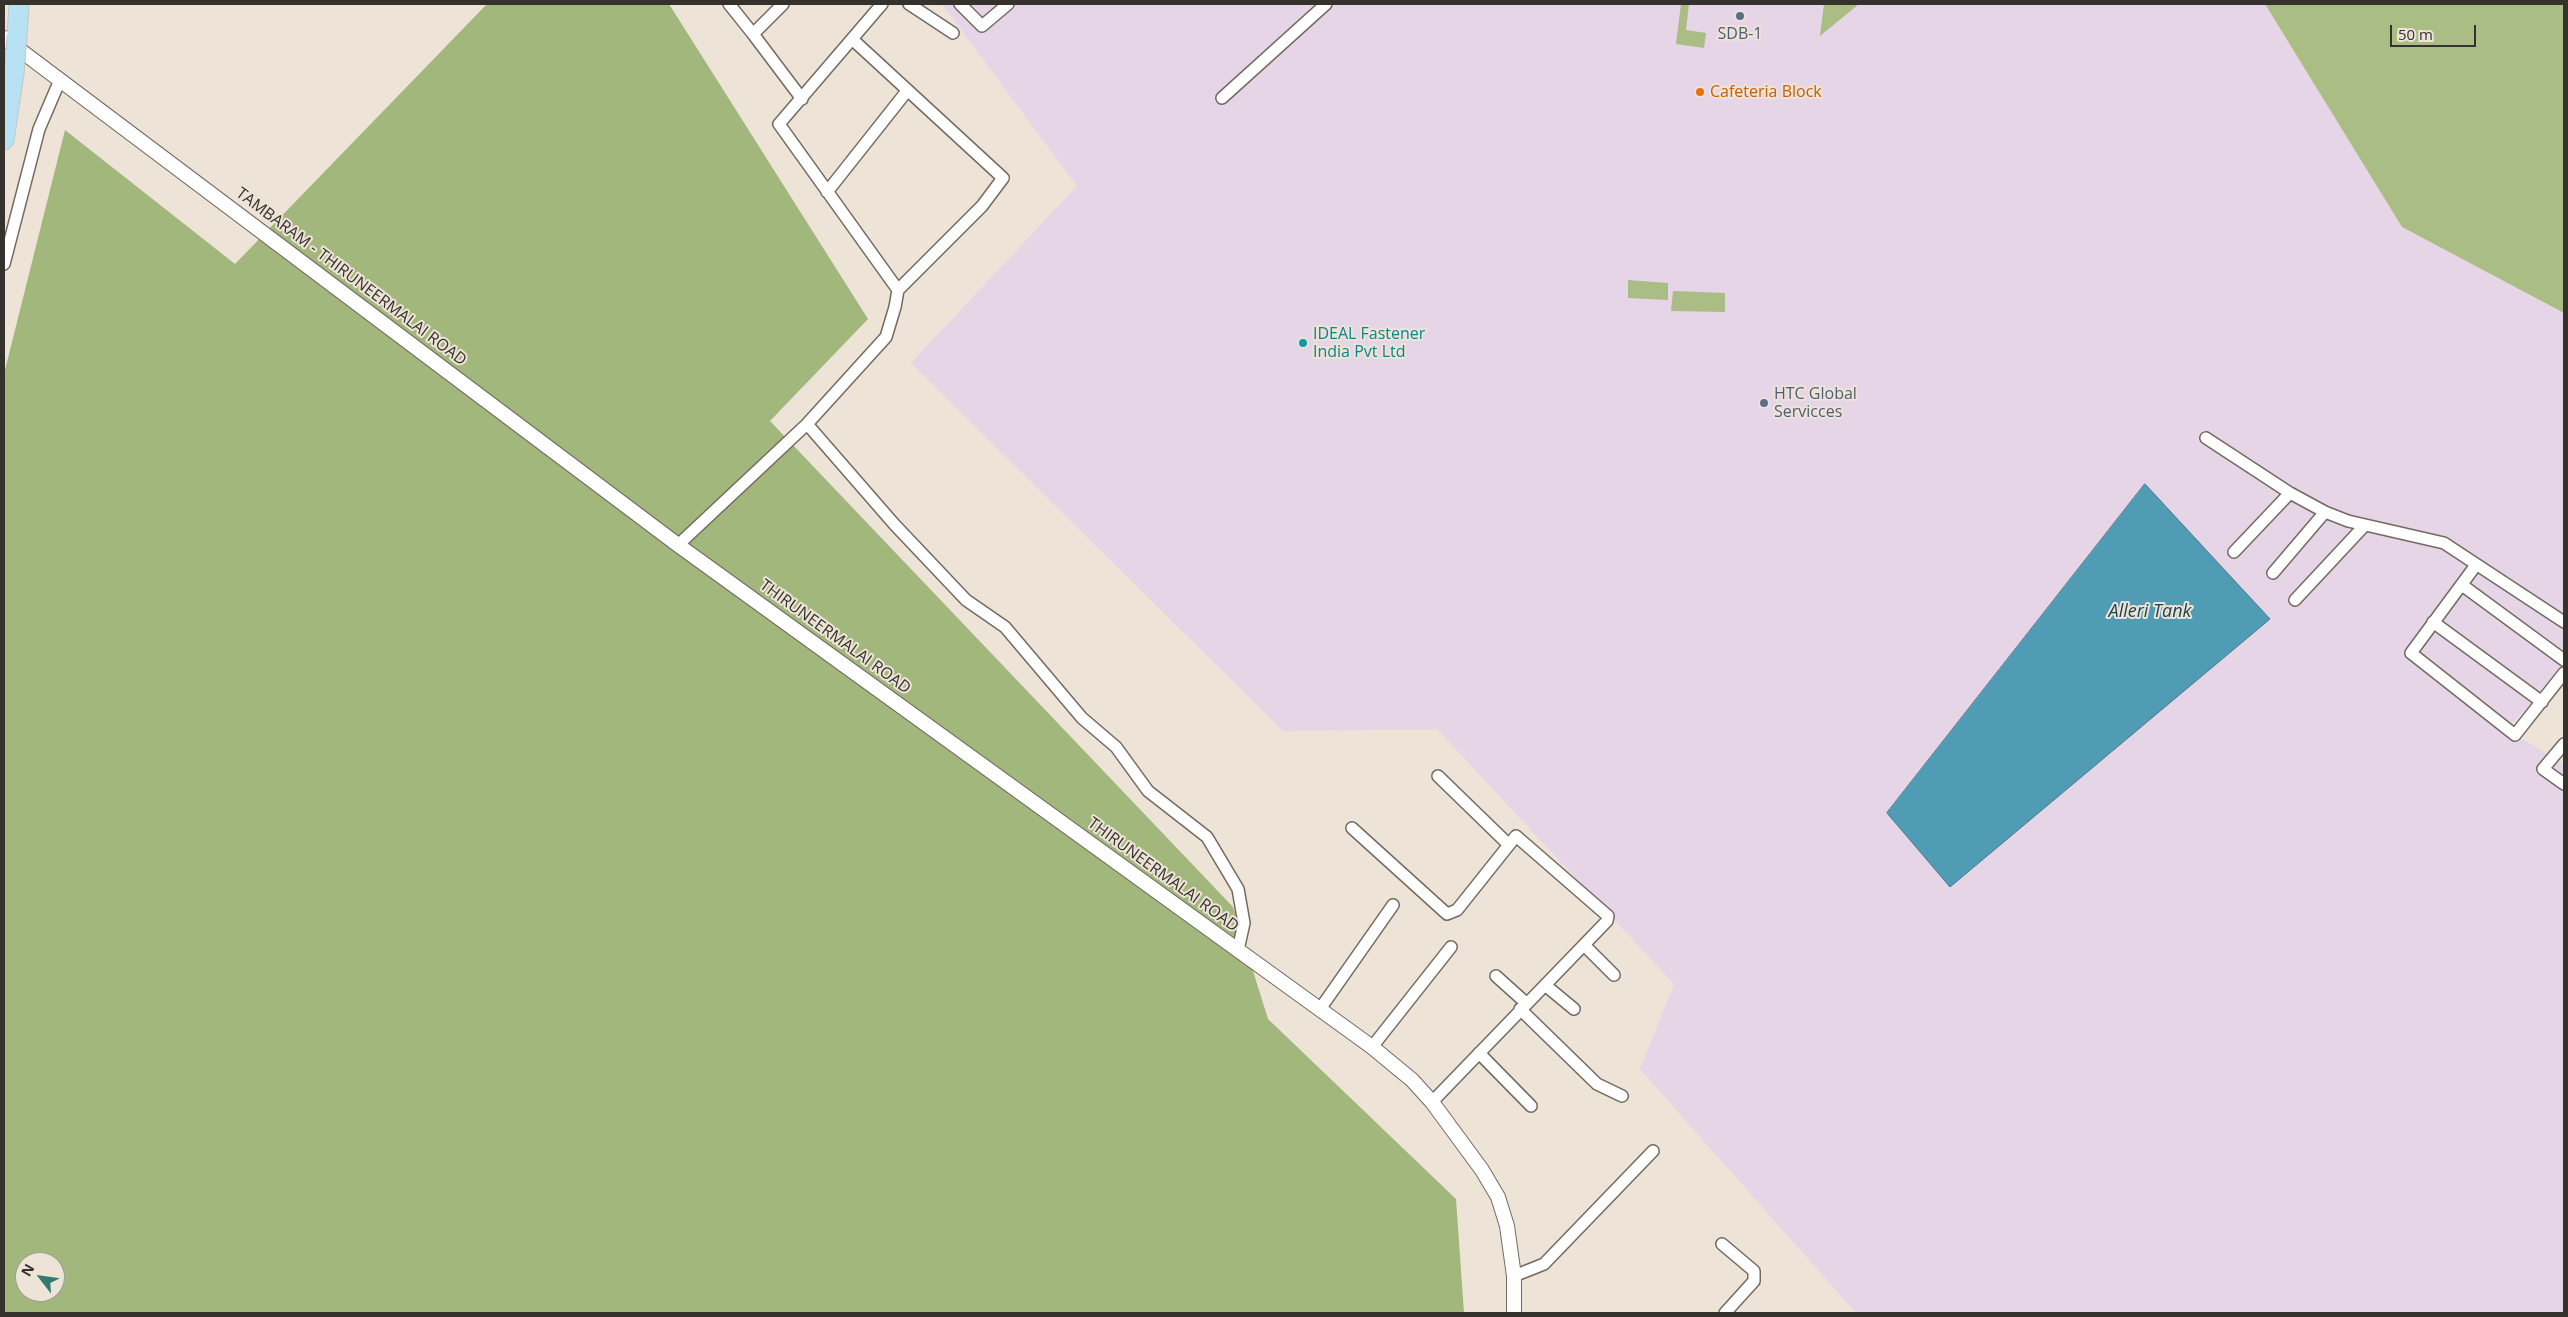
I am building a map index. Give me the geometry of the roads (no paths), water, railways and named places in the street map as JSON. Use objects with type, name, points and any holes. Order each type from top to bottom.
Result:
[{"type":"highway","points":[[4,140],[14,73],[10,37],[19,4]]},
{"type":"street","points":[[729,4],[802,99]]},
{"type":"street","points":[[753,34],[783,4]]},
{"type":"street","points":[[882,4],[779,124],[898,290]]},
{"type":"street","points":[[909,4],[953,33]]},
{"type":"street","points":[[960,4],[982,26],[1008,4]]},
{"type":"street","points":[[1222,98],[1326,4]]},
{"type":"street","name":"TAMBARAM - THIRUNEERMALAI ROAD","points":[[10,37],[60,80],[678,545]]},
{"type":"street","points":[[678,545],[808,424],[886,337],[896,307],[898,290],[982,206],[1003,178],[906,91],[852,38]]},
{"type":"street","points":[[4,264],[39,129],[60,80]]},
{"type":"street","points":[[827,192],[906,91]]},
{"type":"street","points":[[808,424],[894,524],[966,600],[1005,627],[1082,718],[1116,747],[1148,791],[1207,836],[1238,890],[1244,922],[1238,950]]},
{"type":"street","points":[[2206,438],[2290,493],[2325,512],[2366,525],[2444,543],[2564,622]]},
{"type":"street","points":[[2234,552],[2290,493]]},
{"type":"street","points":[[2273,573],[2325,512]]},
{"type":"street","points":[[2295,600],[2366,525]]},
{"type":"street","name":"THIRUNEERMALAI ROAD","points":[[678,545],[1320,1009],[1372,1047],[1412,1080],[1432,1102],[1482,1170],[1498,1197],[1507,1226],[1514,1276],[1514,1313]]},
{"type":"street","points":[[2476,565],[2411,653],[2515,735],[2564,673]]},
{"type":"street","points":[[2462,585],[2564,660]]},
{"type":"street","points":[[2434,622],[2542,702]]},
{"type":"street","points":[[2564,744],[2543,768],[2564,784]]},
{"type":"street","points":[[1438,776],[1508,844]]},
{"type":"street","points":[[1352,828],[1447,914],[1457,910],[1512,838],[1519,837],[1606,913],[1607,921],[1585,946],[1523,1006],[1432,1102]]},
{"type":"street","points":[[1320,1009],[1393,905]]},
{"type":"street","points":[[1585,946],[1614,975]]},
{"type":"street","points":[[1372,1047],[1451,947]]},
{"type":"street","points":[[1496,976],[1597,1084],[1622,1096]]},
{"type":"street","points":[[1545,985],[1574,1009]]},
{"type":"street","points":[[1478,1054],[1531,1106]]},
{"type":"street","points":[[1514,1276],[1544,1264],[1653,1151]]},
{"type":"street","points":[[1722,1244],[1754,1271],[1754,1281],[1725,1313]]},
{"type":"water","name":"Alleri Tank","points":[[2145,484],[2270,619],[1950,887],[1887,813]]},
{"type":"place","name":"SDB-1","points":[[1740,16]]},
{"type":"place","name":"Cafeteria Block","points":[[1700,92]]},
{"type":"place","name":"IDEAL Fastener India Pvt Ltd","points":[[1303,343]]},
{"type":"place","name":"HTC Global Servicces","points":[[1764,403]]}]
